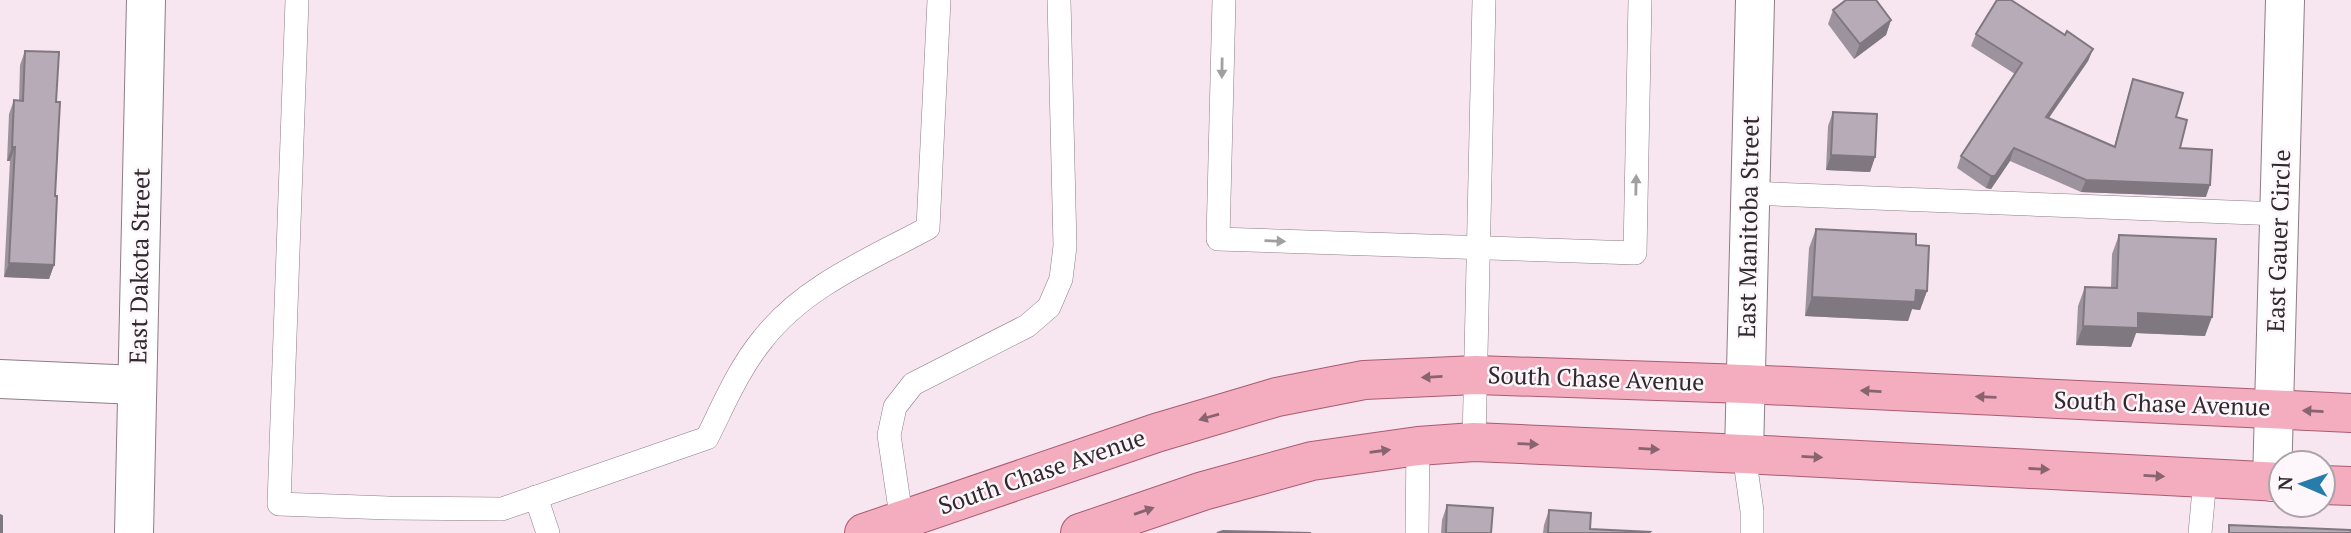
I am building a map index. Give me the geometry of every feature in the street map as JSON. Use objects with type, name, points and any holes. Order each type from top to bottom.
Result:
[{"type":"main road","name":"South Chase Avenue","points":[[863,533],[903,526],[1156,433],[1277,397],[1364,380],[1476,374],[2351,413]]},
{"type":"main road","points":[[1080,533],[1203,491],[1312,461],[1418,446],[1474,442],[2267,481]]},
{"type":"street","name":"East Dakota Street","points":[[134,533],[146,0]]},
{"type":"street","name":"East Manitoba Street","points":[[1744,454],[1755,0]]},
{"type":"street","name":"East Gauer Circle","points":[[2276,449],[2285,0]]},
{"type":"street","points":[[0,379],[138,385]]},
{"type":"lane","points":[[297,0],[279,504],[502,509],[707,438],[742,368],[764,337],[790,311],[817,288],[928,228],[939,0]]},
{"type":"lane","points":[[903,526],[889,435],[895,407],[913,384],[1027,326],[1049,307],[1061,279],[1065,246],[1059,0]]},
{"type":"lane","points":[[1224,0],[1218,239],[1635,253],[1640,0]]},
{"type":"lane","points":[[1474,442],[1484,0]]},
{"type":"lane","points":[[1749,193],[2280,214]]},
{"type":"lane","points":[[1417,533],[1418,446]]},
{"type":"lane","points":[[1744,454],[1752,512],[1752,533]]},
{"type":"lane","points":[[2200,533],[2205,478]]},
{"type":"lane","points":[[536,497],[548,533]]},
{"type":"building","points":[[1846,0],[1876,0],[1891,20],[1860,44],[1833,10]]},
{"type":"building","points":[[1997,0],[2011,0],[2065,35],[2067,31],[2093,49],[2046,117],[2115,147],[2133,79],[2183,93],[2176,117],[2187,120],[2180,148],[2212,150],[2210,185],[2086,180],[2014,148],[1995,176],[1991,176],[1961,156],[2022,63],[1976,34]]},
{"type":"building","points":[[25,51],[59,52],[56,102],[60,102],[54,265],[9,263],[15,147],[12,147],[14,100],[23,101]]},
{"type":"building","points":[[1833,112],[1877,114],[1875,157],[1831,155]]},
{"type":"building","points":[[1816,229],[1916,234],[1916,245],[1929,246],[1927,291],[1916,290],[1915,302],[1812,297]]},
{"type":"building","points":[[2119,235],[2216,239],[2212,317],[2138,313],[2138,328],[2083,326],[2085,287],[2117,288]]},
{"type":"building","points":[[1447,505],[1493,508],[1491,533],[1446,533]]},
{"type":"building","points":[[1549,510],[1591,513],[1590,529],[1650,532],[1548,533]]},
{"type":"building","points":[[0,515],[2,516],[2,533],[0,533]]},
{"type":"building","points":[[2229,525],[2351,530],[2351,533],[2229,533]]},
{"type":"building","points":[[1223,531],[1311,533],[1217,533]]}]
